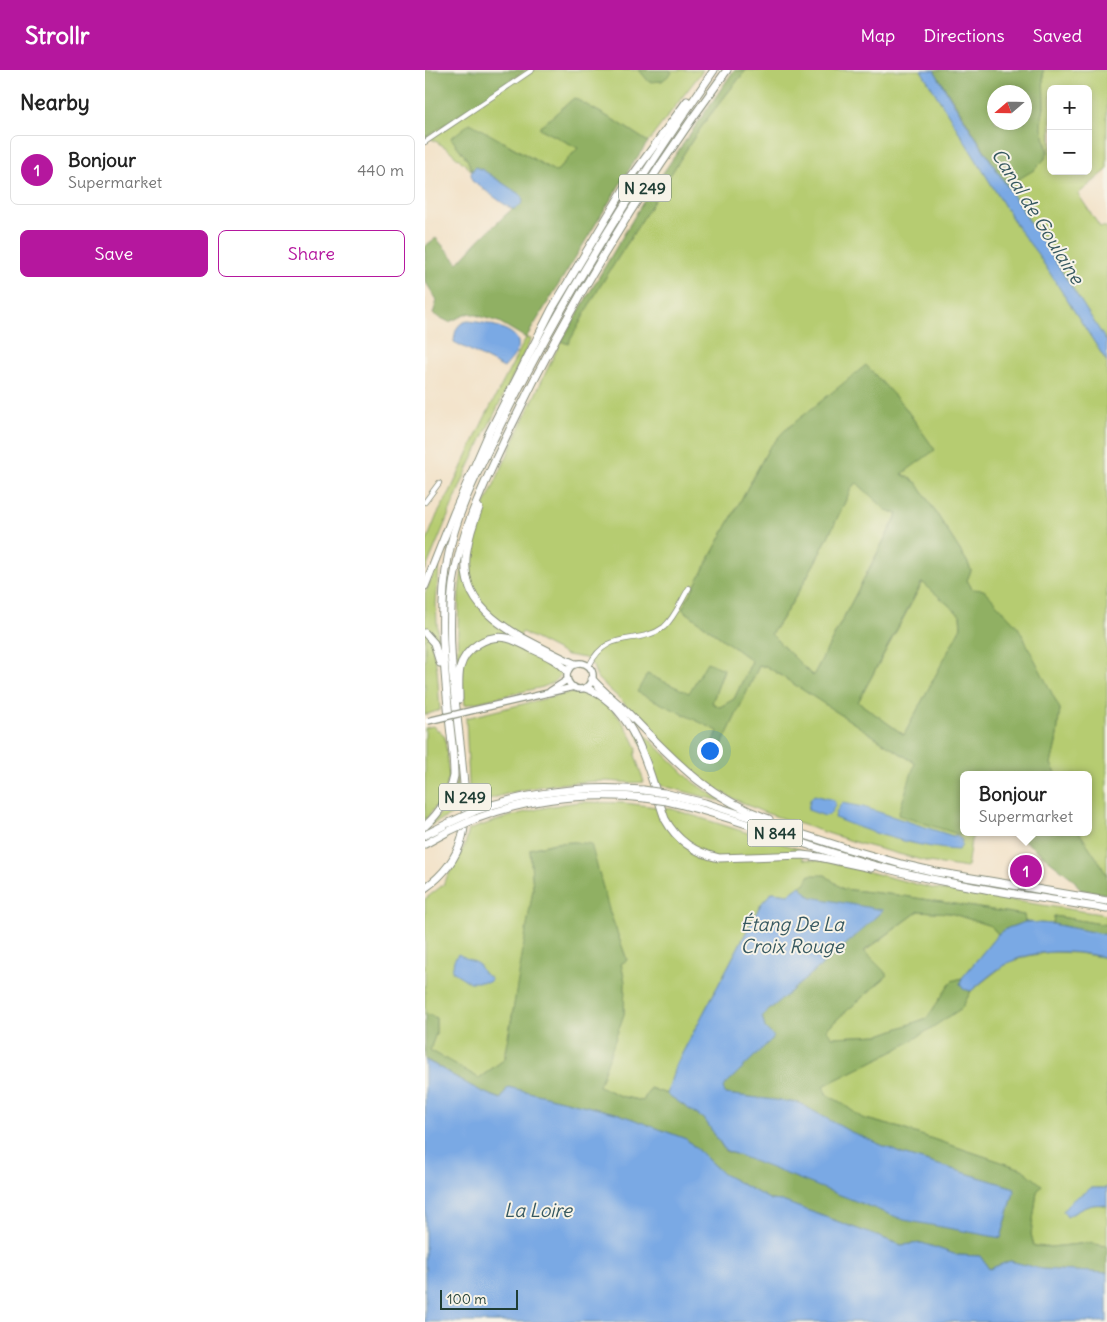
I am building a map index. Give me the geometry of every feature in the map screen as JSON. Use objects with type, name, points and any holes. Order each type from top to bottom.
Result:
[{"type":"highway","points":[[425,586],[460,498],[489,433],[552,309],[630,179],[708,73],[713,70]]},
{"type":"highway","name":"N 249","points":[[425,826],[446,802],[452,787],[454,771],[444,661],[442,607],[448,556],[462,511],[512,401],[575,285],[649,165],[713,70]]},
{"type":"highway","name":"N 249","points":[[425,888],[441,874],[452,860],[458,848],[465,822],[465,794],[451,655],[451,607],[459,551],[470,518],[522,405],[585,286],[660,165],[727,70]]},
{"type":"highway","points":[[479,499],[479,508],[468,542],[465,561],[467,579],[474,596],[489,616],[504,627],[575,664]]},
{"type":"highway","points":[[425,633],[434,643],[439,656],[450,723]]},
{"type":"highway","points":[[459,729],[459,672],[466,654],[476,645],[496,638],[509,638],[558,662],[567,671]]},
{"type":"highway","points":[[592,679],[699,782],[745,809],[790,826],[795,832]]},
{"type":"highway","points":[[585,688],[598,693],[619,711],[629,724],[638,742],[665,819],[679,839],[692,849],[705,855],[719,858],[802,855],[872,869],[882,868]]},
{"type":"highway","name":"N 844","points":[[425,844],[475,816],[511,799],[559,790],[604,788],[643,790],[705,803],[866,855],[914,867],[1107,901]]},
{"type":"highway","name":"N 844","points":[[425,835],[449,823],[557,798],[607,795],[645,798],[667,801],[714,813],[882,868],[947,882],[1107,909]]},
{"type":"main road","points":[[426,721],[546,693],[585,688],[592,679],[592,672],[589,666],[582,663],[575,664],[567,671],[567,680],[574,688]]},
{"type":"main road","points":[[546,693],[567,680]]},
{"type":"street","points":[[425,142],[532,70]]},
{"type":"street","points":[[425,502],[439,483]]},
{"type":"street","points":[[589,666],[599,651],[610,643],[623,638],[646,635],[663,627],[673,616],[689,588]]},
{"type":"green space","points":[[425,70],[525,70],[425,138]]},
{"type":"green space","points":[[525,70],[703,70],[648,142],[619,123],[574,98],[540,128],[578,148],[556,172],[504,142],[451,138],[467,159],[472,171],[448,149],[427,136]]},
{"type":"green space","points":[[639,70],[670,70],[672,73],[662,81],[649,82]]},
{"type":"green space","points":[[734,70],[746,70],[693,139],[599,288],[568,344],[561,341],[643,202]]},
{"type":"green space","points":[[746,70],[921,70],[1020,231],[1037,253],[1107,362],[1107,876],[1082,836],[1092,836],[1092,771],[1055,771],[1051,764],[1056,743],[1060,709],[972,589],[967,580],[971,571],[968,563],[917,483],[902,473],[934,449],[904,406],[866,366],[769,448],[682,609],[752,661],[734,699],[720,707],[712,703],[724,670],[689,694],[647,674],[719,731],[705,758],[713,763],[759,666],[766,666],[915,763],[960,836],[974,836],[971,840],[967,868],[929,862],[861,844],[763,812],[730,797],[704,781],[678,759],[597,678],[593,666],[585,658],[567,655],[522,632],[515,645],[559,666],[560,674],[557,680],[543,687],[465,705],[462,679],[463,667],[457,660],[459,592],[462,569],[470,566],[470,554],[475,531],[488,498],[561,341],[568,344],[599,288],[710,115]]},
{"type":"green space","points":[[934,70],[1043,70],[1044,106],[1041,124],[1047,154],[1034,170],[1007,186]]},
{"type":"green space","points":[[1043,70],[1107,70],[1107,170],[1078,194],[1100,227],[1107,227],[1107,342],[1007,186],[1034,169],[1044,160],[1047,154],[1047,175],[1092,175],[1092,85],[1047,85],[1047,148],[1041,124],[1044,106]]},
{"type":"green space","points":[[574,98],[619,123],[648,142],[630,168],[526,338],[499,322],[469,313],[449,322],[433,314],[437,300],[425,281],[425,246],[436,238],[458,263],[480,239],[512,209],[515,209],[522,196],[483,170],[475,167],[472,171],[467,159],[451,138],[470,123],[556,172],[578,148],[539,128]]},
{"type":"green space","points":[[526,338],[531,339],[468,468],[425,571],[425,545],[437,515]]},
{"type":"green space","points":[[866,365],[904,406],[935,450],[902,474],[917,483],[968,563],[971,571],[967,580],[972,589],[984,590],[1018,627],[1060,709],[1056,743],[1051,764],[1055,771],[960,771],[960,835],[898,815],[915,763],[766,666],[759,666],[713,764],[705,758],[718,731],[637,692],[647,674],[689,693],[707,662],[724,669],[712,703],[720,707],[734,699],[752,661],[682,609],[769,448],[784,431]],"holes":[[[857,483],[886,510],[898,514],[813,676],[771,634],[805,581],[852,487]],[[922,582],[960,615],[961,627],[904,735],[858,702]]]},
{"type":"green space","points":[[857,482],[862,488],[898,513],[813,676],[771,635],[805,581],[852,487]]},
{"type":"green space","points":[[437,566],[439,568],[436,604],[438,641],[432,646],[437,669],[440,710],[425,715],[425,593]]},
{"type":"green space","points":[[923,582],[960,615],[961,628],[904,735],[858,702]]},
{"type":"green space","points":[[584,692],[601,700],[617,714],[629,732],[637,749],[635,755],[644,782],[602,781],[551,785],[519,791],[470,806],[466,718],[568,693]]},
{"type":"green space","points":[[433,726],[445,737],[449,777],[441,800],[425,820],[425,728]]},
{"type":"green space","points":[[638,728],[694,783],[724,802],[656,784],[636,729]]},
{"type":"green space","points":[[457,775],[457,812],[427,827],[448,804]]},
{"type":"green space","points":[[580,802],[625,803],[672,809],[802,850],[803,859],[831,862],[931,888],[1107,915],[1107,925],[1054,916],[1053,924],[1025,922],[1024,915],[897,895],[843,889],[825,875],[800,886],[789,894],[772,892],[761,904],[675,1067],[667,1094],[650,1088],[643,1101],[620,1096],[598,1086],[624,1014],[625,982],[621,963],[627,960],[610,913],[575,842],[555,843],[530,849],[533,889],[505,1059],[479,1078],[429,1050],[436,1033],[436,1018],[425,1013],[425,899],[443,885],[465,845],[469,830],[523,813],[551,806]]},
{"type":"green space","points":[[1018,836],[1082,836],[1107,876],[1107,894],[1081,890],[1073,879]]},
{"type":"green space","points":[[575,842],[591,844],[610,913],[627,960],[621,964],[625,982],[624,1014],[599,1086],[620,1096],[643,1101],[650,1088],[667,1094],[705,1120],[725,1151],[1001,1238],[1015,1188],[902,1154],[849,1131],[799,1103],[725,1094],[722,1088],[773,1037],[765,1028],[762,1016],[882,911],[811,897],[800,886],[806,883],[809,875],[825,875],[843,889],[897,895],[1024,915],[1025,922],[998,934],[991,926],[950,913],[919,911],[864,951],[888,975],[826,1029],[832,1037],[880,1035],[927,1018],[952,981],[962,978],[960,983],[967,990],[971,991],[962,1008],[913,1040],[823,1086],[827,1095],[862,1118],[900,1128],[1022,1169],[1042,1185],[1037,1192],[1031,1234],[1034,1246],[1051,1247],[1088,1243],[1107,1246],[1107,1273],[1041,1269],[1010,1261],[989,1269],[980,1256],[957,1255],[922,1243],[902,1245],[782,1201],[771,1200],[723,1174],[686,1139],[619,1114],[508,1087],[501,1099],[471,1086],[425,1059],[425,1013],[436,1018],[436,1033],[430,1050],[479,1078],[505,1059],[533,889],[530,849],[555,843]]},
{"type":"green space","points":[[919,911],[950,913],[991,926],[998,934],[962,978],[952,981],[927,1018],[880,1035],[832,1037],[826,1029],[888,975],[864,952]]},
{"type":"green space","points":[[1054,916],[1107,925],[1107,935],[1053,924]]},
{"type":"green space","points":[[1051,952],[1078,953],[1107,958],[1107,1188],[1091,1188],[1067,1217],[1091,1205],[1107,1206],[1107,1246],[1088,1243],[1051,1247],[1034,1246],[1031,1234],[1037,1192],[1022,1169],[900,1128],[862,1118],[827,1095],[823,1086],[896,1050],[962,1008],[971,991],[1007,963],[1028,956]]},
{"type":"water","points":[[921,70],[934,70],[1107,342],[1107,362],[1037,253],[1020,231]]},
{"type":"water","points":[[475,167],[483,170],[522,196],[523,202],[516,208],[510,208],[472,181],[471,173]]},
{"type":"water","points":[[468,321],[500,327],[514,335],[518,341],[518,348],[504,368],[454,342],[459,326]]},
{"type":"water","points":[[814,795],[835,802],[835,806],[830,814],[825,816],[808,810],[810,800]]},
{"type":"water","points":[[842,803],[863,807],[953,836],[956,835],[962,840],[961,847],[958,850],[943,849],[912,843],[849,824],[835,818],[836,812]]},
{"type":"water","name":"Étang De La Croix Rouge","points":[[800,886],[811,897],[883,910],[762,1016],[765,1028],[774,1037],[723,1087],[725,1094],[799,1103],[849,1131],[902,1154],[1015,1188],[1001,1238],[904,1220],[725,1150],[705,1120],[667,1094],[675,1067],[761,904],[772,892],[789,894]]},
{"type":"water","points":[[1025,922],[1053,924],[1107,935],[1107,958],[1070,952],[1032,955],[1008,963],[971,991],[963,989],[960,983],[962,978],[998,934]]},
{"type":"water","points":[[458,954],[478,964],[483,973],[491,978],[491,980],[489,982],[469,982],[452,971],[454,960]]},
{"type":"water","name":"La Loire","points":[[425,1060],[481,1091],[501,1099],[508,1087],[619,1114],[686,1139],[723,1174],[771,1200],[782,1201],[901,1245],[922,1243],[957,1255],[980,1256],[989,1269],[1010,1261],[1041,1269],[1107,1273],[1107,1322],[425,1322]]},
{"type":"water","points":[[1091,1188],[1107,1188],[1107,1206],[1091,1205],[1067,1217],[1063,1211],[1071,1201]]},
{"type":"place","name":"Bonjour","points":[[1026,871]]},
{"type":"water label","name":"Canal de Goulaine","points":[[1038,216]]}]
